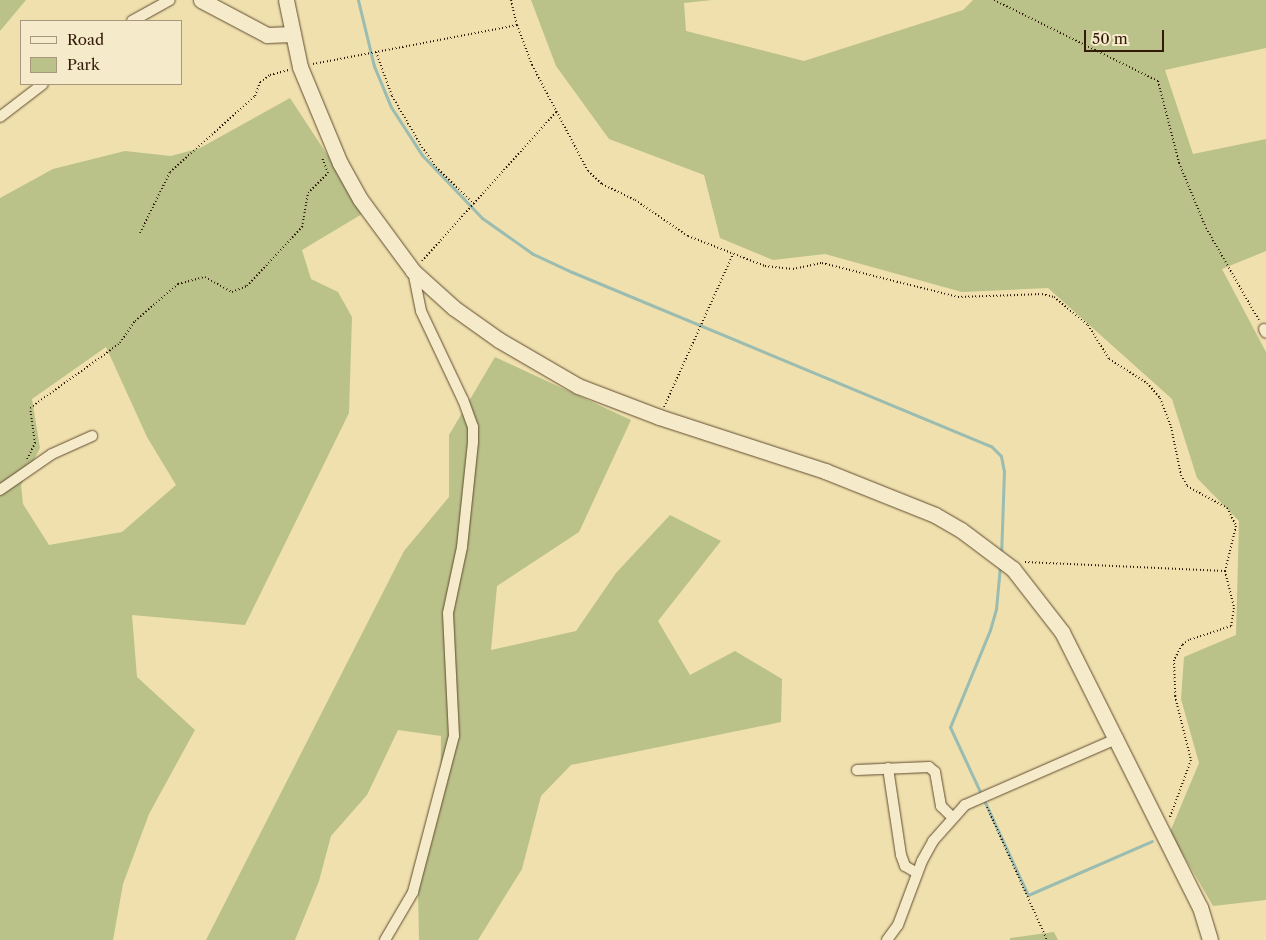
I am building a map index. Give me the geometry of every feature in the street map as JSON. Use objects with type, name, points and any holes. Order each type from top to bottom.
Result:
[{"type":"street","points":[[134,20],[170,0]]},
{"type":"street","points":[[200,0],[267,36],[293,34]]},
{"type":"street","points":[[286,0],[300,67],[336,154],[360,199],[413,271],[454,308],[524,356],[578,386],[659,417],[824,471],[909,504],[961,530],[1007,564],[1041,602],[1062,632],[1118,738],[1200,907],[1210,940]]},
{"type":"street","points":[[0,117],[43,85]]},
{"type":"street","points":[[385,940],[413,892],[454,736],[448,613],[462,547],[473,442],[463,400],[421,312],[413,271]]},
{"type":"street","points":[[0,490],[19,474],[52,454],[92,436]]},
{"type":"street","points":[[887,940],[898,925],[917,872],[933,842],[952,817],[965,805],[1118,738]]},
{"type":"street","points":[[857,770],[929,767],[935,772],[942,806],[952,817]]},
{"type":"street","points":[[888,768],[905,866],[917,872]]},
{"type":"path","points":[[511,0],[517,25],[532,65],[558,110],[588,171],[602,184],[636,200],[688,236],[765,266],[793,269],[822,263],[958,297],[1042,294],[1054,297],[1088,325],[1109,359],[1147,383],[1160,398],[1171,427],[1181,475],[1187,486],[1215,500],[1233,516],[1236,526],[1225,571],[1234,608],[1231,626],[1189,640],[1182,645],[1174,660],[1175,696],[1191,760],[1162,829]]},
{"type":"path","points":[[994,0],[1158,81],[1179,163],[1206,228],[1265,331]]},
{"type":"path","points":[[140,234],[170,172],[255,96],[260,82],[270,75],[300,67],[517,25]]},
{"type":"path","points":[[376,52],[392,96],[420,144],[436,167],[474,204]]},
{"type":"path","points":[[413,271],[558,110]]},
{"type":"path","points":[[19,474],[35,443],[30,408],[120,343],[135,321],[178,284],[205,277],[232,292],[247,286],[272,261],[302,227],[308,194],[328,173],[320,149]]},
{"type":"path","points":[[659,417],[733,254]]},
{"type":"path","points":[[1007,564],[1022,562],[1225,571]]},
{"type":"path","points":[[982,796],[1047,940]]},
{"type":"green space","points":[[0,0],[26,0],[0,31]]},
{"type":"green space","points":[[531,0],[712,0],[684,3],[686,31],[804,61],[963,10],[973,0],[1266,0],[1266,48],[1165,70],[1193,154],[1266,139],[1266,251],[1222,269],[1266,352],[1266,900],[1213,906],[1170,832],[1199,763],[1181,699],[1184,657],[1236,635],[1239,521],[1197,478],[1172,399],[1048,288],[962,292],[825,254],[773,260],[720,238],[704,175],[609,139],[556,66]]},
{"type":"green space","points":[[290,98],[349,188],[362,214],[302,250],[311,279],[338,292],[352,317],[349,413],[245,625],[132,615],[137,677],[195,730],[149,814],[123,884],[113,940],[0,940],[0,198],[53,169],[125,151],[171,156],[200,148]],"holes":[[[106,347],[147,437],[176,485],[122,532],[49,545],[23,504],[21,485],[40,448],[32,399]]]},
{"type":"green space","points":[[495,357],[631,420],[579,532],[497,586],[491,650],[576,631],[616,573],[670,515],[721,541],[658,621],[690,675],[735,651],[782,679],[781,722],[571,765],[541,796],[522,869],[478,940],[419,940],[418,893],[440,811],[441,736],[398,730],[367,795],[331,836],[319,881],[295,940],[206,940],[404,551],[449,497],[449,435]]},
{"type":"green space","points":[[1054,932],[1058,940],[1010,940],[1010,938]]},
{"type":"waterway","points":[[358,0],[374,66],[391,107],[422,155],[482,218],[533,254],[572,272],[991,446],[1001,456],[1004,471],[1001,555]]},
{"type":"waterway","points":[[1000,566],[996,609],[990,630],[950,727],[1028,895],[1152,841]]}]
